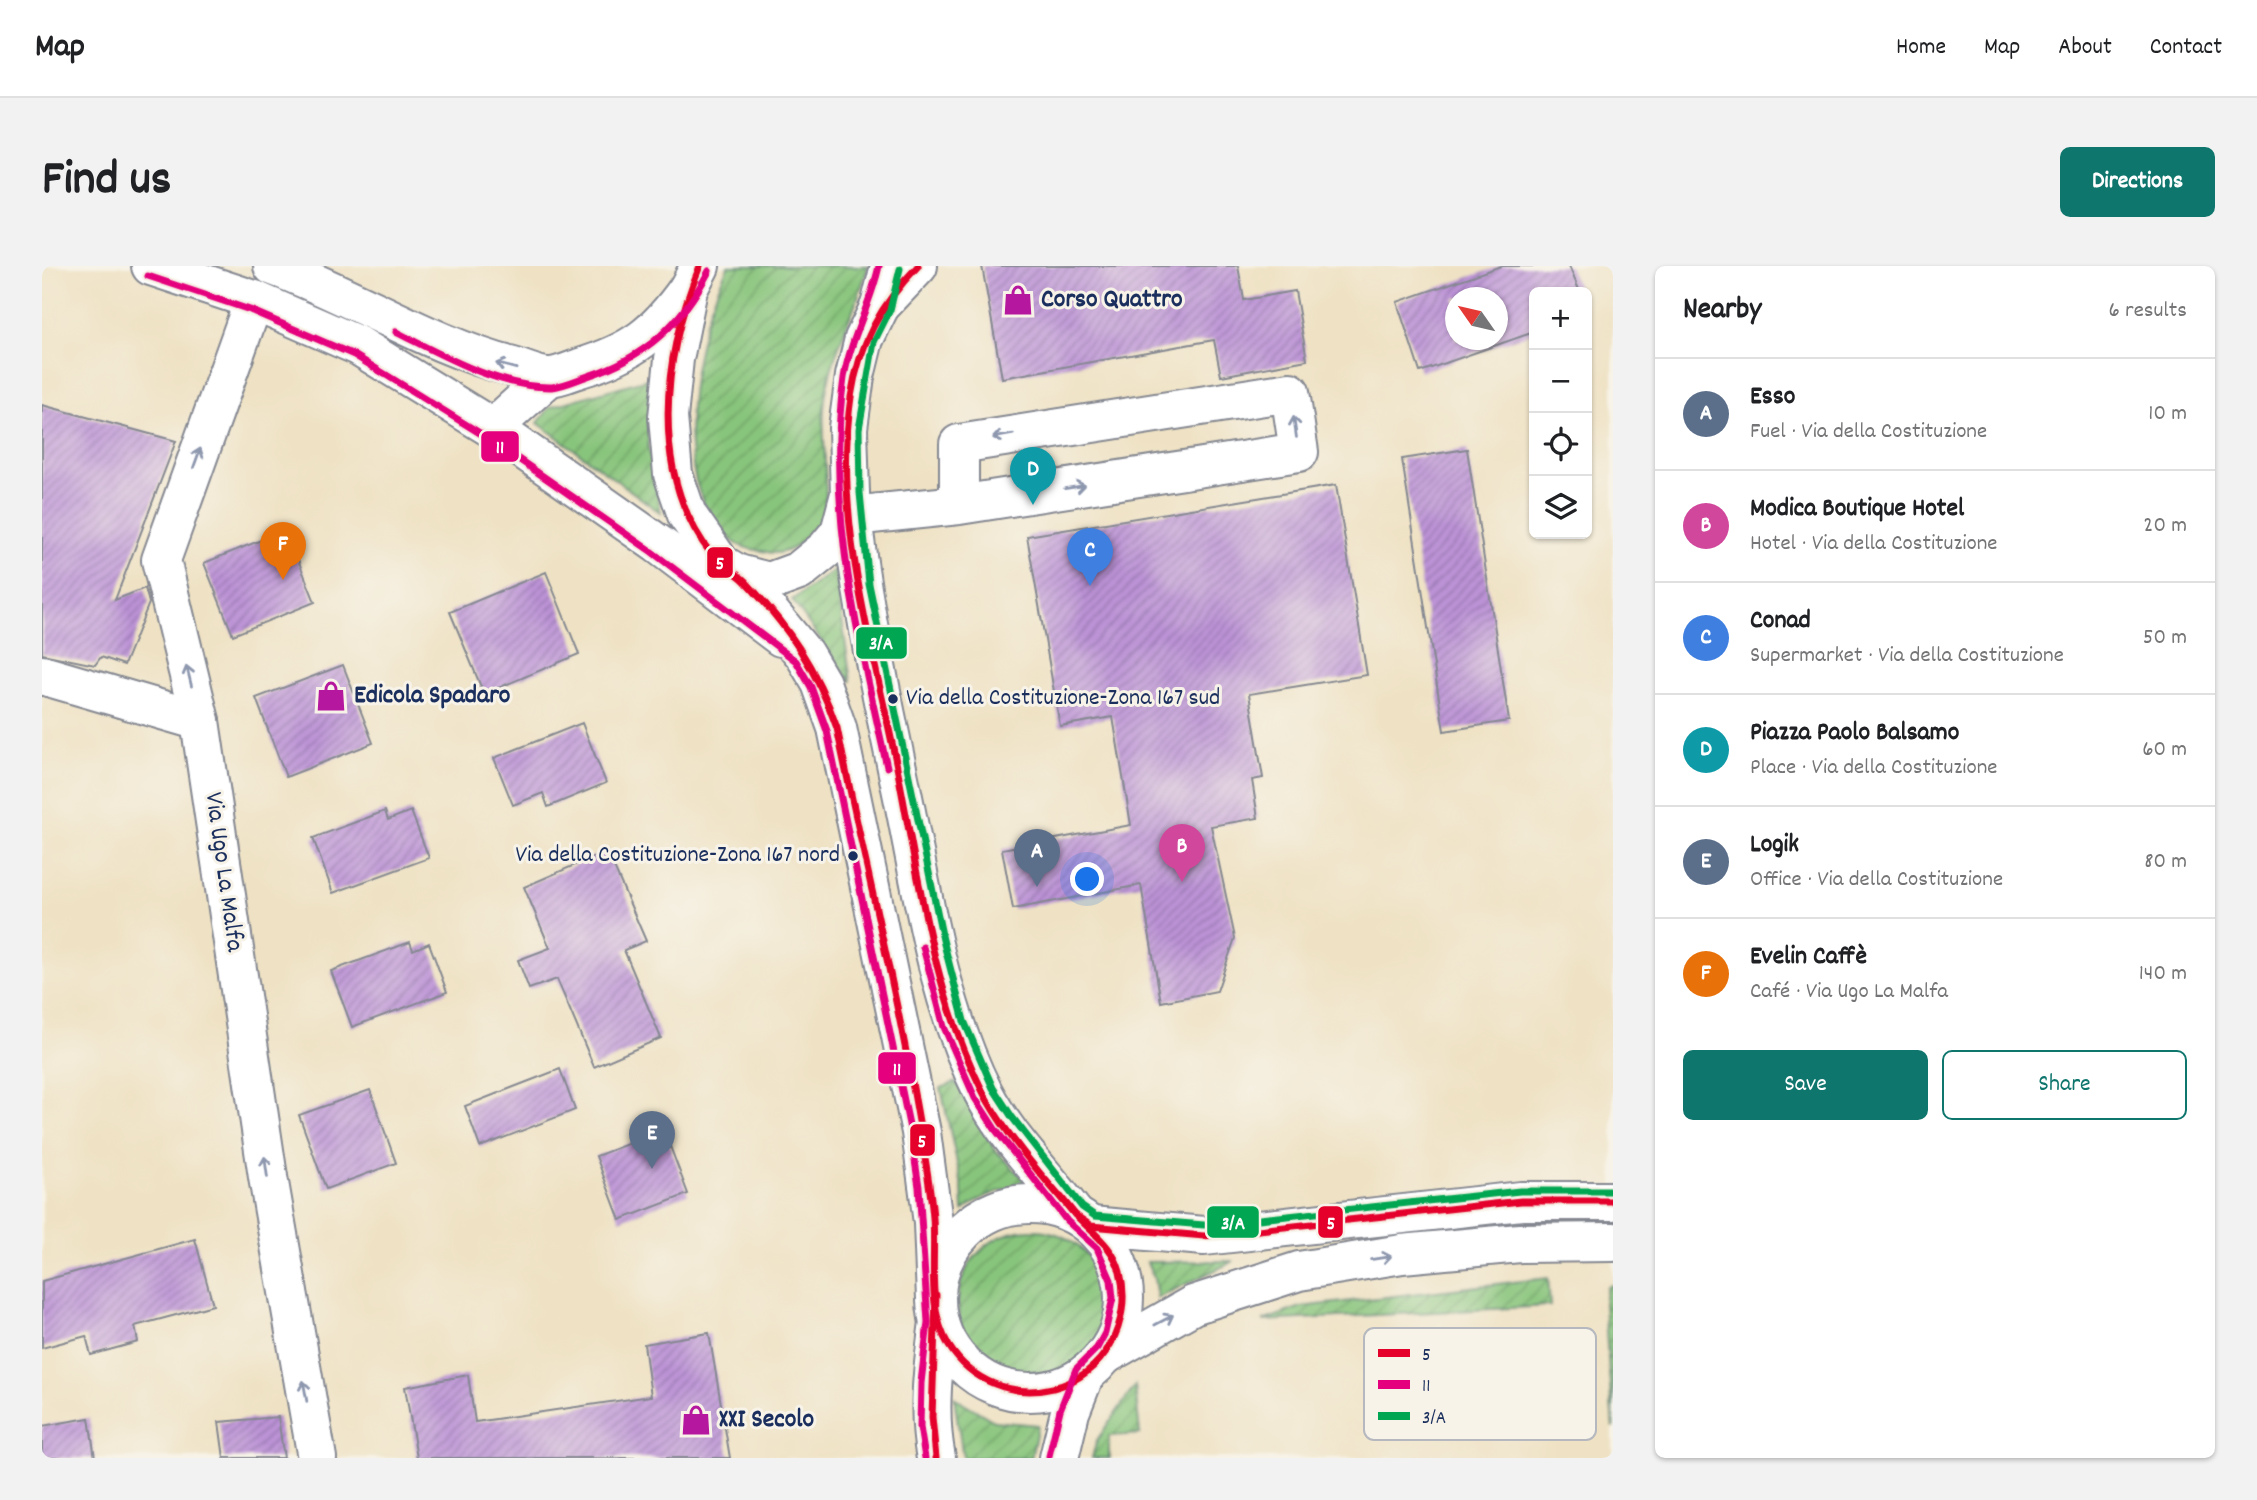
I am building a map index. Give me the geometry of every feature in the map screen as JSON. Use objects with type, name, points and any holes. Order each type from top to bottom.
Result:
[{"type":"street","points":[[151,266],[254,300],[359,346],[497,431],[658,544],[804,654]]},
{"type":"street","points":[[273,266],[308,279],[445,344],[489,361],[549,377]]},
{"type":"street","points":[[890,266],[880,306],[864,339],[855,376],[848,428],[851,505],[859,586],[933,942],[954,1024],[984,1093],[1003,1123],[1115,1258],[1124,1298],[1115,1337],[1095,1365],[1070,1412],[1059,1458]]},
{"type":"street","points":[[880,306],[918,266]]},
{"type":"street","points":[[497,431],[508,414],[549,377],[618,355],[644,341],[666,320],[694,278]]},
{"type":"street","points":[[694,278],[674,359],[668,417],[673,474],[687,515],[804,654],[821,683],[837,729],[921,1132],[933,1223],[937,1310],[947,1343],[960,1362],[977,1376],[998,1387],[1020,1392],[1043,1391],[1065,1385],[1193,1305],[1298,1271],[1402,1254],[1573,1241],[1613,1242]]},
{"type":"street","name":"Via Ugo La Malfa","points":[[254,300],[161,561],[201,721],[268,1177],[317,1458]]},
{"type":"street","points":[[851,505],[959,505],[1299,452],[1290,392],[959,444],[959,505]]},
{"type":"street","points":[[658,544],[769,582],[799,571],[826,549],[839,532],[851,505]]},
{"type":"street","points":[[42,675],[201,721]]},
{"type":"street","points":[[1571,1199],[1573,1241]]},
{"type":"street","points":[[936,1458],[930,1427],[938,1275],[947,1252],[962,1232],[982,1217],[1004,1207],[1028,1203],[1052,1206],[1083,1221],[1204,1236],[1521,1201],[1613,1201]]},
{"type":"green space","points":[[728,266],[868,266],[836,354],[827,389],[823,418],[825,511],[813,532],[799,544],[783,552],[767,552],[737,544],[717,525],[703,501],[694,473],[691,411],[694,380],[707,318]]},
{"type":"green space","points":[[650,378],[648,446],[661,513],[538,423],[550,407]]},
{"type":"green space","points":[[835,570],[851,682],[792,600]]},
{"type":"green space","points":[[956,1082],[995,1150],[1033,1188],[996,1192],[963,1211],[962,1187],[941,1088]]},
{"type":"green space","points":[[1032,1230],[1060,1235],[1085,1251],[1101,1276],[1106,1304],[1101,1332],[1085,1357],[1060,1373],[1032,1378],[1004,1373],[979,1357],[963,1332],[958,1304],[963,1276],[979,1251],[1004,1235]]},
{"type":"green space","points":[[1234,1261],[1157,1298],[1154,1278],[1147,1262]]},
{"type":"green space","points":[[1548,1278],[1550,1306],[1263,1321],[1301,1307]]},
{"type":"green space","points":[[1613,1285],[1613,1428],[1604,1303],[1607,1286]]},
{"type":"green space","points":[[1135,1386],[1140,1434],[1109,1436],[1109,1458],[1092,1458],[1097,1440]]},
{"type":"green space","points":[[954,1397],[994,1421],[1038,1425],[1031,1458],[963,1458]]},
{"type":"building","points":[[982,266],[1238,266],[1244,300],[1295,291],[1307,360],[1221,376],[1214,340],[1002,378]]},
{"type":"building","points":[[1501,266],[1569,266],[1578,287],[1529,287],[1529,334],[1508,341],[1508,287],[1445,287],[1445,350],[1483,350],[1420,372],[1397,302]]},
{"type":"building","points":[[42,405],[176,441],[115,600],[145,588],[149,603],[124,665],[101,657],[95,665],[42,654]]},
{"type":"building","points":[[1467,449],[1509,721],[1444,731],[1402,459]]},
{"type":"building","points":[[1336,485],[1367,675],[1249,694],[1263,778],[1252,780],[1258,818],[1211,826],[1235,938],[1217,991],[1161,1002],[1141,885],[1013,909],[1002,849],[1131,825],[1113,717],[1060,726],[1027,536]]},
{"type":"building","points":[[286,530],[315,602],[233,635],[204,563]]},
{"type":"building","points":[[546,572],[579,654],[484,694],[450,612]]},
{"type":"building","points":[[343,665],[373,743],[286,777],[256,698]]},
{"type":"building","points":[[582,723],[606,783],[548,807],[543,793],[513,805],[494,758]]},
{"type":"building","points":[[385,811],[388,820],[411,811],[429,858],[333,893],[313,838]]},
{"type":"building","points":[[607,851],[646,941],[624,950],[661,1038],[594,1067],[557,979],[529,989],[518,960],[550,948],[524,887]]},
{"type":"building","points":[[410,942],[413,950],[429,943],[447,992],[352,1027],[331,971]]},
{"type":"building","points":[[560,1069],[575,1110],[480,1147],[465,1106]]},
{"type":"building","points":[[370,1090],[396,1163],[326,1189],[299,1115]]},
{"type":"building","points":[[664,1130],[688,1194],[620,1220],[596,1156]]},
{"type":"building","points":[[195,1239],[213,1305],[135,1326],[138,1342],[91,1355],[86,1336],[42,1348],[42,1281]]},
{"type":"building","points":[[709,1333],[730,1458],[417,1458],[405,1387],[468,1375],[475,1422],[651,1396],[644,1344]]},
{"type":"building","points":[[278,1417],[284,1458],[224,1458],[219,1422]]},
{"type":"building","points":[[89,1418],[95,1458],[42,1458],[42,1426]]},
{"type":"transit line","name":"5","points":[[700,266],[677,337],[671,375],[668,413],[670,451],[678,488],[692,523],[712,555],[745,581],[800,649],[820,686],[837,728],[913,1087],[930,1188],[933,1284],[942,1331],[958,1358],[981,1377],[1008,1388],[1038,1391],[1071,1382],[1087,1372],[1100,1359],[1118,1328],[1123,1291],[1120,1272],[1106,1245],[1071,1210],[1035,1167],[990,1105],[950,1011],[919,887],[896,762],[866,626],[851,535],[847,443],[855,378],[874,326],[893,295],[918,266]]},
{"type":"transit line","name":"11","points":[[879,266],[844,378],[839,427],[839,476],[848,574],[887,767]]},
{"type":"transit line","name":"3/A","points":[[900,269],[890,310],[874,342],[859,429],[860,493],[869,584],[943,940],[964,1021],[993,1088],[1012,1117],[1082,1207],[1095,1216],[1204,1225],[1520,1191],[1613,1191]]},
{"type":"transit line","name":"11","points":[[396,332],[491,376],[532,386],[552,387],[609,368],[644,348],[674,323],[709,271]]},
{"type":"transit line","name":"11","points":[[148,276],[250,310],[354,355],[491,440],[652,552],[796,661],[811,687],[827,731],[911,1134],[919,1187],[928,1322],[921,1383],[920,1427],[925,1458]]},
{"type":"transit line","name":"11","points":[[923,947],[944,1027],[975,1098],[995,1129],[1067,1221],[1097,1248],[1111,1280],[1113,1298],[1105,1333],[1097,1348],[1076,1369],[1060,1410],[1049,1456]]},
{"type":"transit line","name":"5","points":[[1061,1197],[1075,1215],[1091,1226],[1204,1236],[1521,1201],[1613,1201]]},
{"type":"transit line","name":"5","points":[[936,1295],[932,1417],[936,1458]]},
{"type":"place","name":"Corso Quattro","points":[[1018,300]]},
{"type":"place","name":"Piazza Paolo Balsamo","points":[[1033,505]]},
{"type":"place","name":"Evelin Caffè","points":[[283,580]]},
{"type":"place","name":"Conad","points":[[1090,586]]},
{"type":"place","name":"Edicola Spadaro","points":[[331,696]]},
{"type":"place","name":"Via della Costituzione-Zona 167 sud","points":[[893,699]]},
{"type":"place","name":"Via della Costituzione-Zona 167 nord","points":[[853,856]]},
{"type":"place","name":"Modica Boutique Hotel","points":[[1182,882]]},
{"type":"place","name":"Esso","points":[[1037,887]]},
{"type":"place","name":"Logik","points":[[652,1169]]},
{"type":"place","name":"XXI Secolo","points":[[696,1420]]}]
